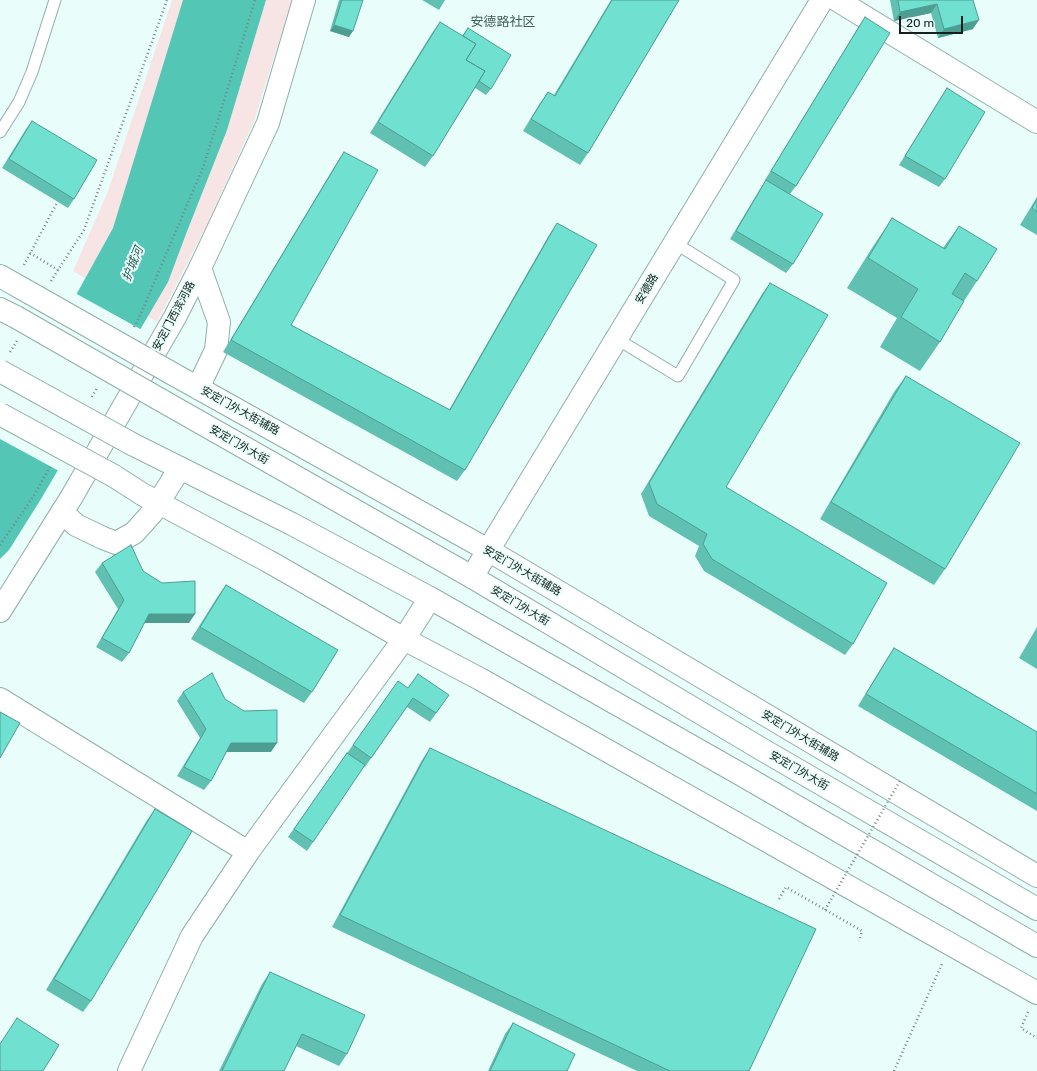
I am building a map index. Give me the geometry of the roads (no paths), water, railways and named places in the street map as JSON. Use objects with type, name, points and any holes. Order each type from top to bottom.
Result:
[{"type":"street","name":"安定门西滨河路","points":[[0,611],[62,512],[175,317],[200,268],[268,123],[304,0]]},
{"type":"street","name":"安德路","points":[[472,577],[822,0]]},
{"type":"street","points":[[837,0],[1037,122]]},
{"type":"street","points":[[198,388],[216,350],[219,322],[200,268]]},
{"type":"street","name":"安定门外大街辅路","points":[[0,276],[172,374],[488,550],[1037,876]]},
{"type":"street","name":"安定门外大街","points":[[12,321],[159,399],[472,577],[769,754],[1037,909]]},
{"type":"street","points":[[4,364],[132,444],[292,524],[430,598],[742,775],[1037,946]]},
{"type":"street","points":[[0,414],[114,476],[158,503],[268,561],[404,639],[480,679],[951,944],[1032,1002]]},
{"type":"street","points":[[62,512],[76,525],[116,543],[134,532],[152,513],[180,468]]},
{"type":"street","points":[[129,1071],[192,936],[248,852],[404,639],[430,598]]},
{"type":"street","points":[[0,699],[248,852]]},
{"type":"lane","points":[[0,132],[19,102],[32,72],[55,0]]},
{"type":"lane","points":[[617,339],[678,376],[688,360],[734,280],[675,243]]},
{"type":"water","name":"护城河","points":[[183,0],[266,0],[227,130],[168,282],[41,499],[9,550],[0,559],[0,433],[113,228]]},
{"type":"district","name":"安德路社区","points":[[503,22]]}]
